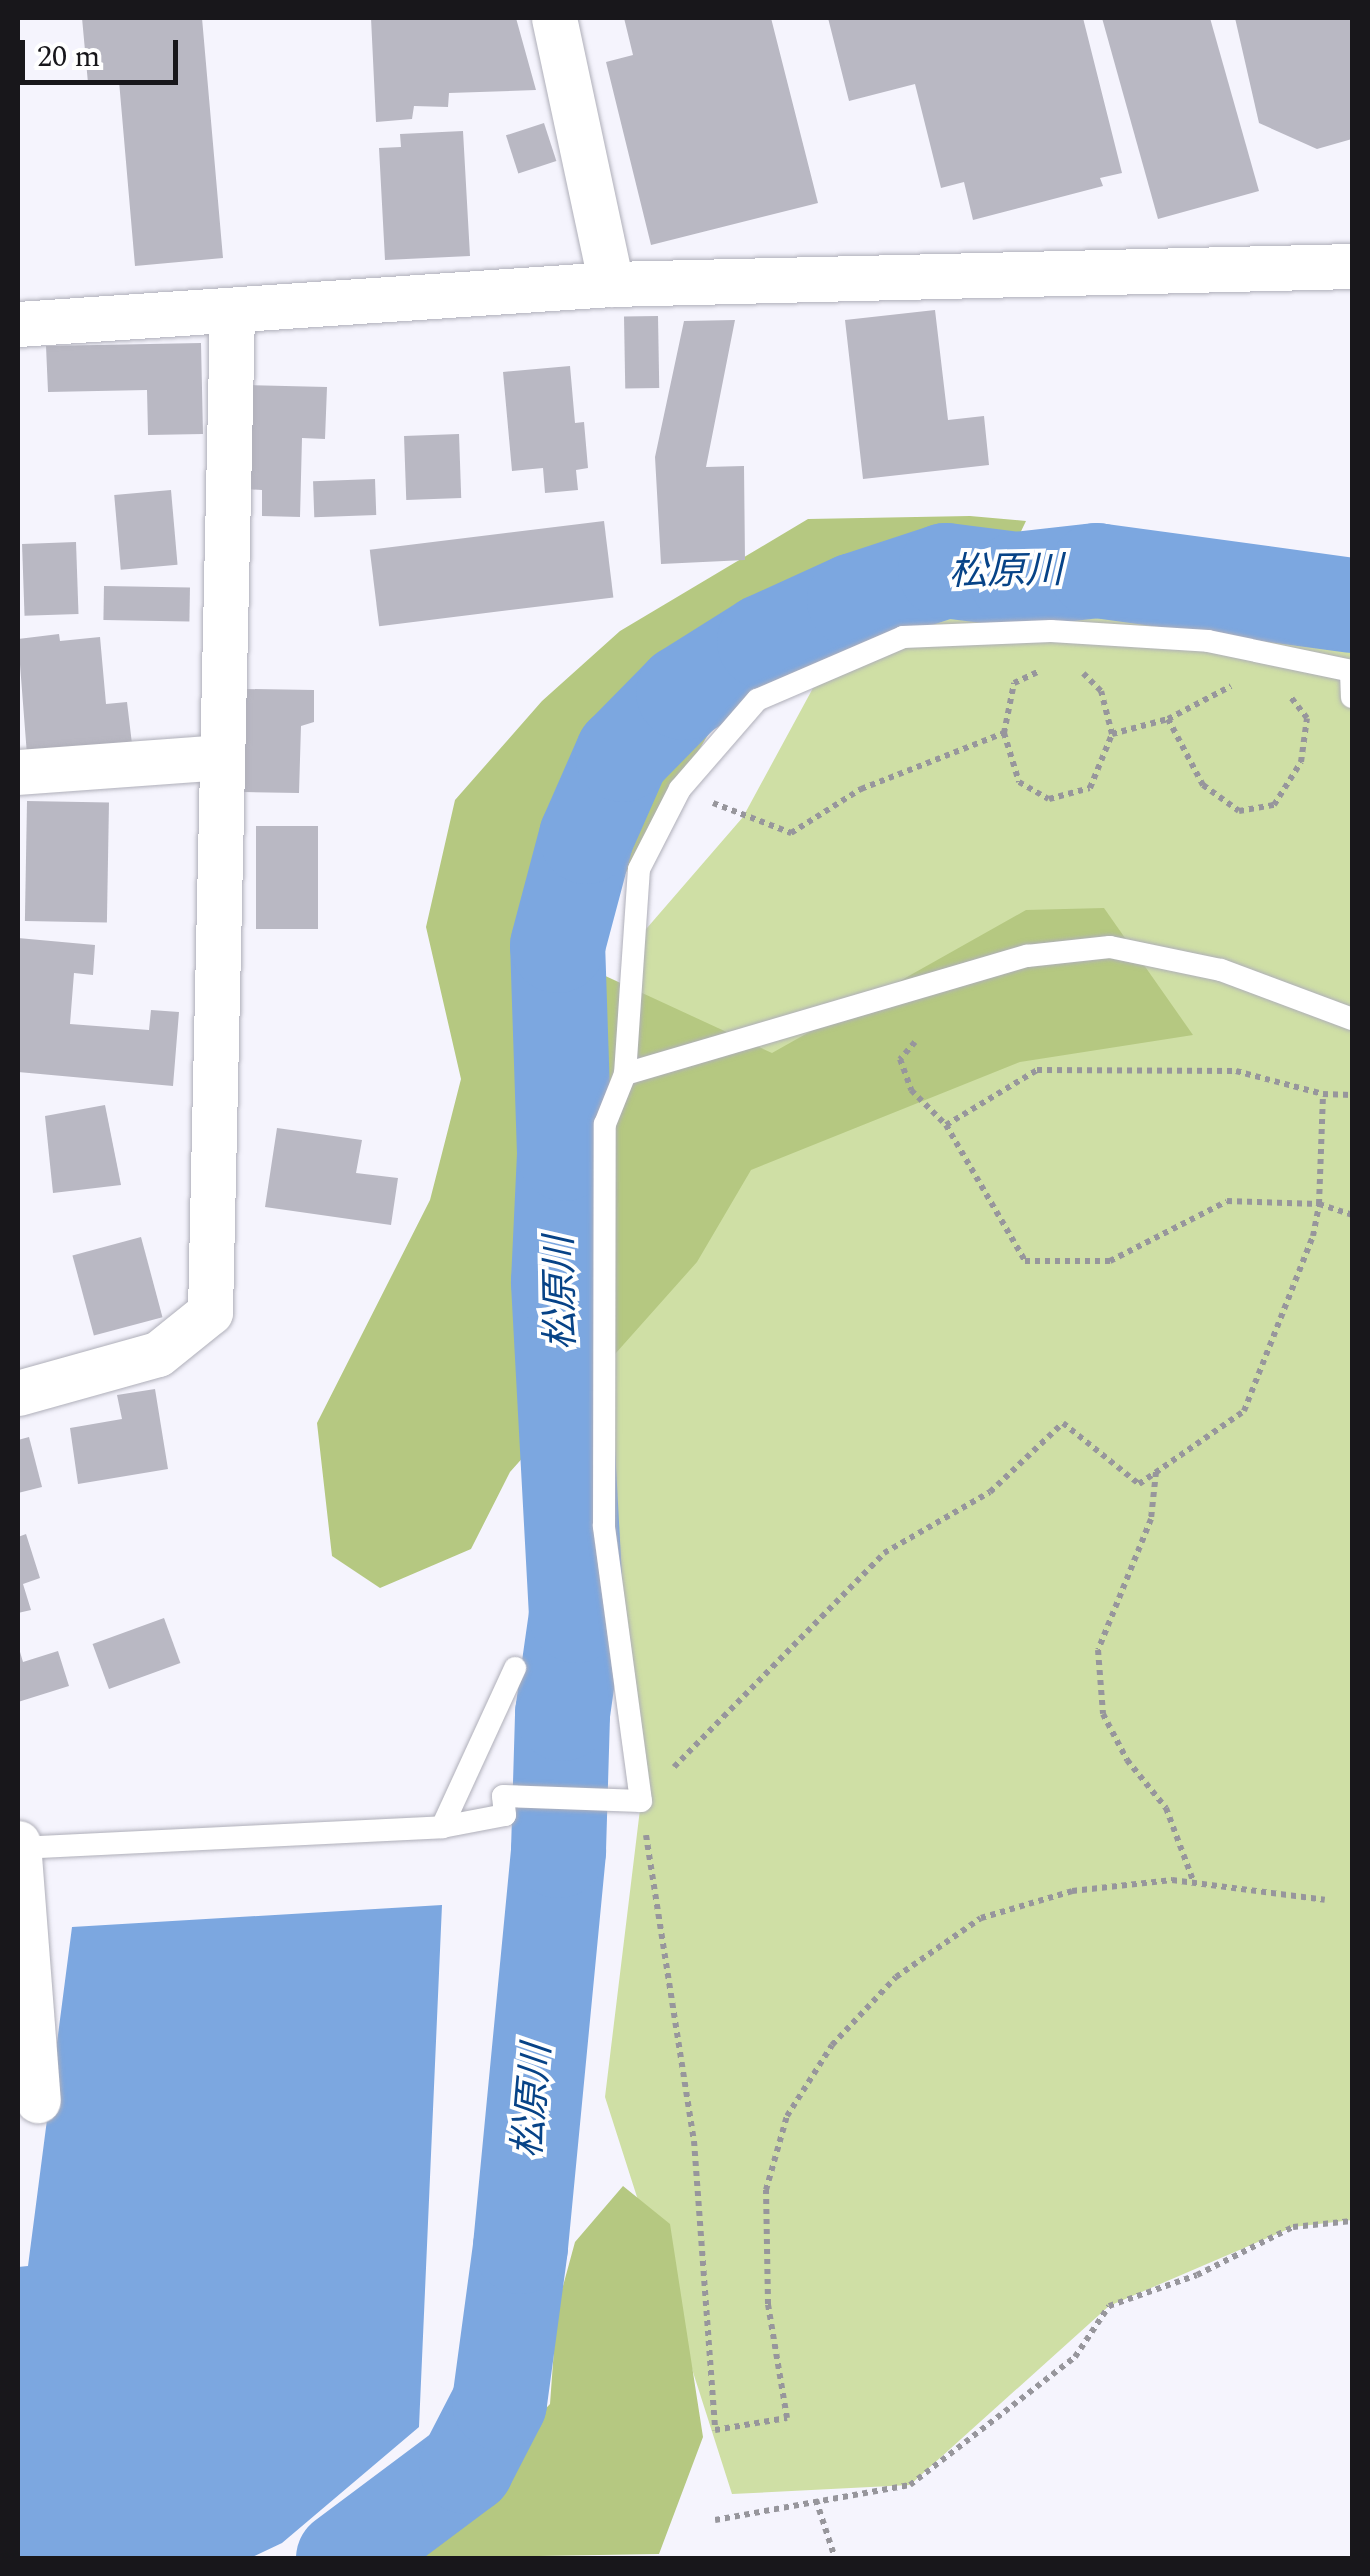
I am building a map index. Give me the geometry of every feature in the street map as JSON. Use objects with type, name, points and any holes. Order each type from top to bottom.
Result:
[{"type":"street","points":[[554,18],[611,284]]},
{"type":"street","points":[[18,324],[611,284],[1352,266]]},
{"type":"street","points":[[18,1392],[158,1354],[210,1312],[232,312]]},
{"type":"street","points":[[18,772],[220,757]]},
{"type":"street","points":[[18,1846],[38,2100]]},
{"type":"lane","points":[[18,1846],[442,1827],[505,1815],[503,1796],[641,1800],[604,1526],[605,1124],[624,1074],[639,869],[680,788],[757,700],[903,637],[1051,631],[1208,641],[1352,671],[1352,697]]},
{"type":"lane","points":[[624,1074],[1027,956],[1110,947],[1221,970],[1352,1019]]},
{"type":"lane","points":[[442,1827],[515,1668]]},
{"type":"path","points":[[1058,670],[1014,682],[1004,732],[1019,782],[1049,799],[1090,788],[1112,734],[1101,692],[1078,668]]},
{"type":"path","points":[[1112,734],[1168,719],[1248,678]]},
{"type":"path","points":[[1168,719],[1203,785],[1238,811],[1274,805],[1301,762],[1307,718],[1279,682]]},
{"type":"path","points":[[680,788],[790,833],[860,789],[1004,732]]},
{"type":"path","points":[[915,1042],[900,1059],[911,1090],[946,1125],[1025,1260],[1110,1262],[1227,1201],[1319,1204],[1352,1215]]},
{"type":"path","points":[[946,1125],[1037,1070],[1236,1071],[1323,1094],[1352,1095]]},
{"type":"path","points":[[1323,1094],[1319,1204],[1313,1236],[1244,1411],[1139,1484],[1063,1423],[990,1492],[884,1553],[641,1800],[694,2141],[715,2430],[787,2418],[768,2304],[766,2190],[787,2116],[832,2046],[896,1977],[981,1918],[1072,1891],[1194,1884],[1325,1900]]},
{"type":"path","points":[[1156,1472],[1151,1519],[1098,1650],[1103,1714],[1127,1760],[1166,1808],[1194,1884]]},
{"type":"path","points":[[714,2520],[816,2500],[865,2498],[910,2485],[1075,2357],[1108,2306],[1197,2275],[1294,2227],[1352,2221]]},
{"type":"path","points":[[816,2500],[835,2558]]},
{"type":"green space","points":[[970,516],[1026,521],[999,577],[764,641],[573,961],[772,1053],[1026,910],[1104,908],[1193,1035],[1020,1062],[751,1170],[697,1262],[510,1472],[471,1549],[380,1588],[332,1556],[317,1423],[430,1200],[461,1079],[426,927],[455,800],[542,701],[620,631],[808,519]]},
{"type":"green space","points":[[964,604],[1352,643],[1352,2220],[1293,2227],[1109,2306],[910,2485],[732,2494],[605,2097],[641,1801],[606,1545],[634,943],[743,817],[813,688]]},
{"type":"green space","points":[[623,2186],[670,2224],[703,2437],[659,2554],[407,2558],[550,2404],[557,2308],[575,2242]]},
{"type":"water","points":[[442,1905],[419,2427],[282,2543],[250,2558],[18,2558],[18,2267],[28,2266],[72,1927]]},
{"type":"building","points":[[82,18],[202,18],[223,258],[135,266],[119,81],[88,83]]},
{"type":"building","points":[[371,18],[516,18],[536,90],[449,93],[448,107],[414,106],[412,119],[376,122]]},
{"type":"building","points":[[624,18],[771,18],[818,203],[651,245],[606,62],[633,55]]},
{"type":"building","points":[[828,18],[1083,18],[1122,173],[1100,178],[1103,186],[973,220],[964,182],[941,188],[915,84],[849,101]]},
{"type":"building","points":[[1102,18],[1210,18],[1259,191],[1158,219]]},
{"type":"building","points":[[1235,18],[1352,18],[1352,139],[1317,149],[1259,123]]},
{"type":"building","points":[[544,123],[556,161],[518,173],[506,135]]},
{"type":"building","points":[[463,131],[470,256],[385,260],[379,148],[401,147],[400,134]]},
{"type":"building","points":[[935,310],[948,420],[984,416],[989,465],[863,479],[845,320]]},
{"type":"building","points":[[658,316],[659,388],[625,389],[624,317]]},
{"type":"building","points":[[735,320],[706,467],[744,466],[745,560],[661,564],[655,457],[684,321]]},
{"type":"building","points":[[201,343],[203,434],[148,435],[147,390],[48,392],[46,346]]},
{"type":"building","points":[[570,366],[575,423],[584,422],[588,468],[576,470],[578,490],[545,493],[543,468],[512,471],[503,372]]},
{"type":"building","points":[[248,385],[327,387],[325,439],[302,438],[300,517],[262,516],[262,490],[246,489]]},
{"type":"building","points":[[459,434],[461,498],[406,500],[404,436]]},
{"type":"building","points":[[375,479],[376,515],[314,517],[313,481]]},
{"type":"building","points":[[171,490],[178,565],[121,570],[114,495]]},
{"type":"building","points":[[604,521],[613,597],[379,626],[370,550]]},
{"type":"building","points":[[76,542],[79,614],[25,616],[22,544]]},
{"type":"building","points":[[104,586],[190,588],[189,621],[103,620]]},
{"type":"building","points":[[59,634],[60,641],[100,637],[106,704],[127,702],[132,744],[27,755],[18,639]]},
{"type":"building","points":[[246,689],[314,690],[314,722],[301,726],[299,793],[244,792]]},
{"type":"building","points":[[27,801],[109,802],[107,922],[25,921]]},
{"type":"building","points":[[256,826],[318,826],[318,929],[256,929]]},
{"type":"building","points":[[18,938],[95,945],[93,975],[74,973],[70,1024],[149,1030],[151,1010],[179,1012],[173,1086],[18,1072]]},
{"type":"building","points":[[105,1105],[121,1185],[53,1193],[45,1116]]},
{"type":"building","points":[[277,1128],[362,1140],[356,1173],[398,1178],[391,1225],[265,1207]]},
{"type":"building","points":[[141,1237],[162,1317],[94,1336],[72,1255]]},
{"type":"building","points":[[155,1389],[168,1469],[78,1484],[70,1428],[122,1419],[117,1395]]},
{"type":"building","points":[[29,1437],[42,1487],[18,1493],[18,1440]]},
{"type":"building","points":[[26,1534],[40,1578],[23,1584],[31,1610],[18,1613],[18,1537]]},
{"type":"building","points":[[164,1618],[180,1663],[109,1689],[93,1644]]},
{"type":"building","points":[[18,1645],[23,1662],[58,1651],[69,1686],[18,1702]]},
{"type":"waterway","name":"松原川","points":[[343,2558],[466,2466],[499,2402],[520,2246],[558,1850],[562,1713],[576,1615],[558,1281],[564,1153],[557,945],[586,836],[622,754],[683,692],[764,641],[854,600],[945,570],[1017,579],[1096,570],[1352,605]]}]
